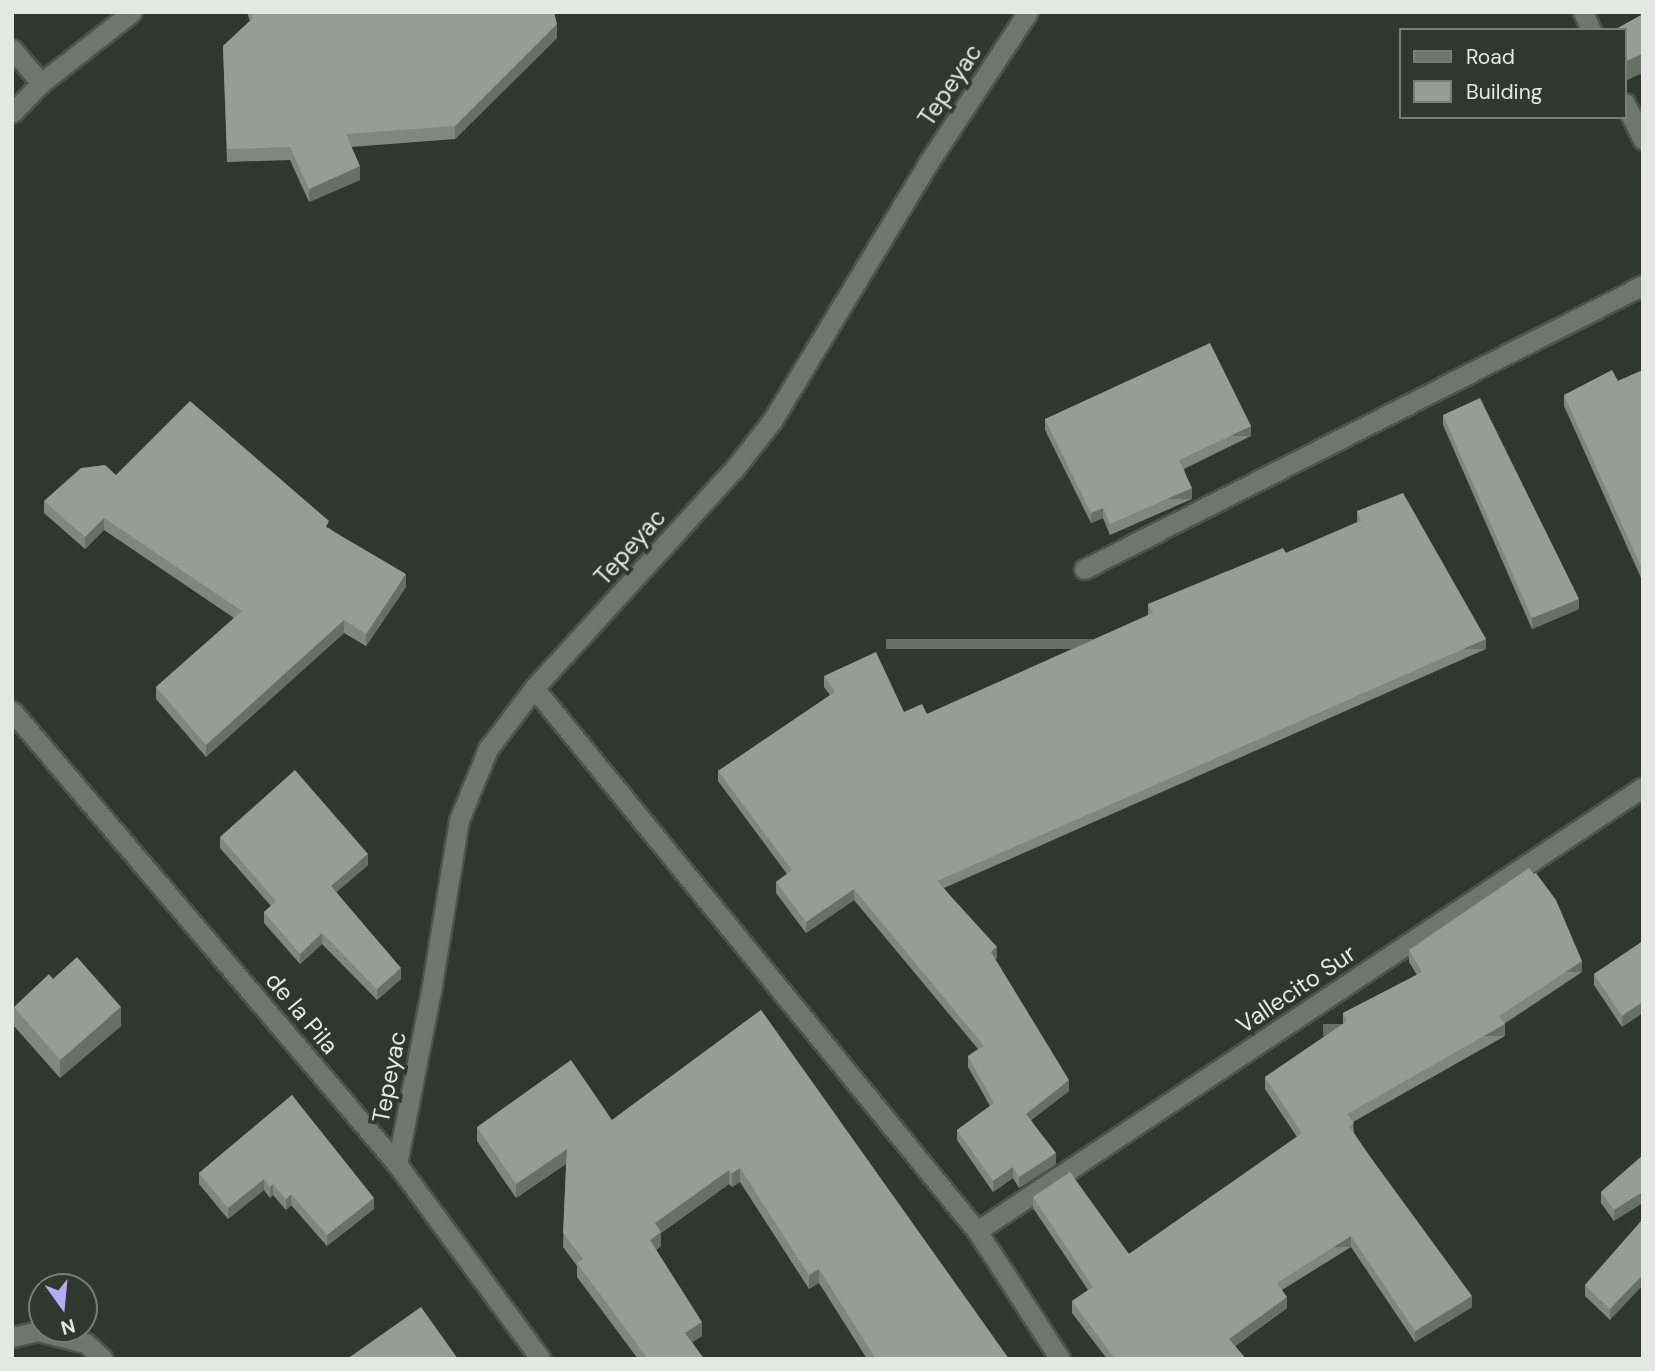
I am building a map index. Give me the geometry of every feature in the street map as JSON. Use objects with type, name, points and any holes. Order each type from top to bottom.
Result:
[{"type":"street","points":[[12,113],[41,83],[132,12]]},
{"type":"street","name":"Tepeyac","points":[[397,1164],[431,991],[459,820],[488,748],[534,688],[735,468],[772,421],[928,163],[1028,12]]},
{"type":"street","points":[[1583,12],[1590,28]]},
{"type":"street","points":[[12,49],[41,83]]},
{"type":"street","points":[[1627,107],[1643,140]]},
{"type":"street","points":[[1084,569],[1643,285]]},
{"type":"street","points":[[534,688],[977,1231],[1060,1359]]},
{"type":"street","name":"de la Pila","points":[[12,711],[397,1164],[541,1359]]},
{"type":"street","name":"Vallecito Sur","points":[[977,1231],[1643,787]]},
{"type":"street","points":[[12,1337],[37,1331],[86,1343],[103,1359]]},
{"type":"building","points":[[251,12],[554,12],[557,24],[455,126],[346,134],[360,166],[309,189],[290,147],[227,149],[223,46],[253,18]]},
{"type":"building","points":[[1643,14],[1643,54],[1627,61],[1627,28],[1618,28]]},
{"type":"building","points":[[1210,343],[1251,426],[1179,460],[1192,488],[1110,524],[1103,508],[1091,513],[1045,419]]},
{"type":"building","points":[[1612,370],[1618,381],[1643,370],[1642,569],[1564,395]]},
{"type":"building","points":[[1480,398],[1579,599],[1532,618],[1443,415]]},
{"type":"building","points":[[190,401],[329,521],[326,527],[406,574],[366,634],[344,620],[206,745],[156,687],[242,611],[104,518],[85,537],[44,501],[81,468],[105,465],[116,475]]},
{"type":"building","points":[[1403,493],[1486,639],[937,881],[997,947],[991,952],[1069,1080],[1026,1114],[1056,1153],[1019,1177],[1013,1167],[993,1181],[957,1130],[994,1103],[968,1056],[984,1046],[854,889],[806,922],[776,882],[792,870],[718,771],[835,692],[824,676],[876,652],[904,712],[922,704],[927,714],[1153,613],[1148,604],[1283,548],[1286,553],[1361,521],[1357,511]]},
{"type":"building","points":[[295,770],[368,854],[331,886],[401,968],[377,989],[322,933],[300,954],[264,912],[276,901],[220,837]]},
{"type":"building","points":[[1529,868],[1536,873],[1556,900],[1582,961],[1499,1016],[1505,1024],[1347,1114],[1354,1123],[1349,1126],[1363,1147],[1472,1296],[1415,1331],[1351,1236],[1277,1283],[1287,1297],[1229,1339],[1246,1359],[1115,1359],[1072,1301],[1093,1287],[1033,1197],[1070,1172],[1129,1254],[1302,1133],[1265,1077],[1347,1021],[1343,1013],[1422,972],[1409,950]]},
{"type":"building","points":[[1643,941],[1643,1002],[1622,1016],[1594,974]]},
{"type":"building","points":[[77,957],[121,1007],[60,1060],[14,1007],[49,974],[53,979]]},
{"type":"building","points":[[761,1010],[1009,1359],[876,1359],[819,1269],[809,1275],[740,1168],[732,1173],[729,1170],[655,1223],[661,1232],[650,1240],[702,1322],[685,1333],[704,1359],[648,1359],[577,1263],[583,1259],[563,1233],[567,1149],[516,1184],[477,1127],[571,1060],[612,1120]]},
{"type":"building","points":[[292,1095],[374,1198],[327,1235],[291,1194],[286,1199],[273,1184],[270,1187],[264,1179],[228,1208],[199,1173]]},
{"type":"building","points":[[1643,1155],[1643,1192],[1614,1210],[1601,1192]]},
{"type":"building","points":[[1643,1219],[1643,1275],[1610,1309],[1585,1285]]},
{"type":"building","points":[[421,1307],[458,1359],[347,1359]]}]
